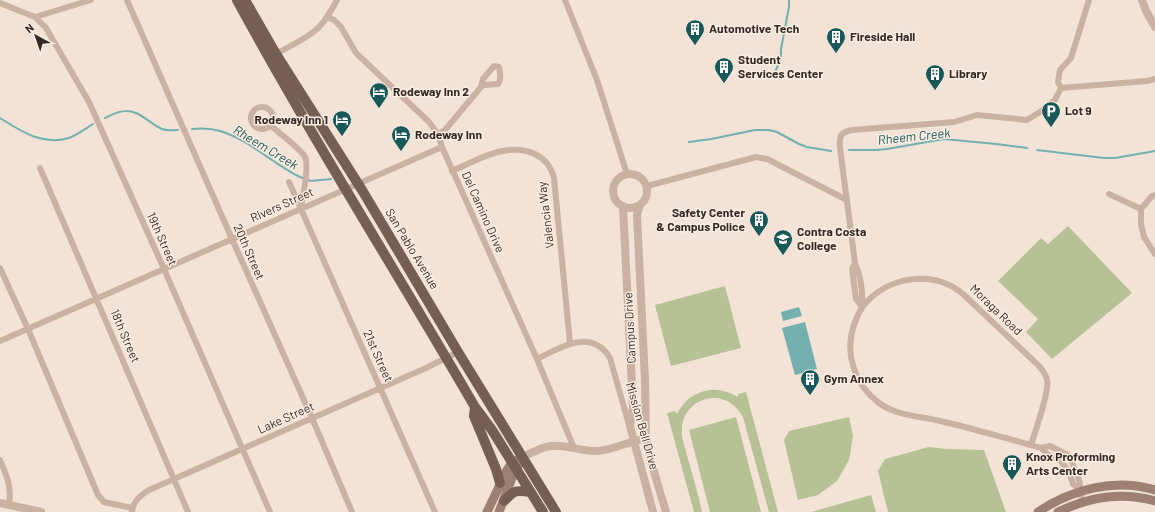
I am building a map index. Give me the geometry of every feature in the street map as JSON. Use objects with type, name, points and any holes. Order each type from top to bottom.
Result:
[{"type":"main road","points":[[238,0],[271,62],[345,190],[475,407],[492,430],[543,512]]},
{"type":"main road","name":"San Pablo Avenue","points":[[245,0],[276,54],[358,184],[458,352],[556,512]]},
{"type":"main road","points":[[475,407],[474,416],[496,469],[500,483]]},
{"type":"main road","points":[[487,512],[507,470],[514,466],[522,457]]},
{"type":"main road","points":[[498,512],[504,501],[512,478],[514,466]]},
{"type":"main road","points":[[1038,512],[1050,504],[1079,490],[1117,485],[1139,486],[1155,490]]},
{"type":"main road","points":[[504,501],[512,492],[517,490],[530,492]]},
{"type":"main road","points":[[1058,512],[1083,502],[1099,498],[1117,496],[1139,497],[1155,501]]},
{"type":"street","points":[[35,17],[91,0]]},
{"type":"street","name":"20th Street","points":[[127,0],[352,512]]},
{"type":"street","points":[[276,54],[293,45],[318,28],[327,17],[337,0]]},
{"type":"street","points":[[565,0],[597,80],[627,174]]},
{"type":"street","points":[[1061,88],[1058,82],[1060,70],[1070,58],[1089,0]]},
{"type":"street","points":[[1142,0],[1146,12],[1155,26]]},
{"type":"street","name":"19th Street","points":[[0,3],[35,17],[46,28],[89,102],[270,512]]},
{"type":"street","name":"Del Camino Drive","points":[[327,17],[334,20],[340,27],[356,53],[429,122],[438,134],[452,171],[537,359],[574,448]]},
{"type":"street","points":[[1061,88],[1147,81],[1155,79]]},
{"type":"street","points":[[438,134],[445,130],[481,87]]},
{"type":"street","points":[[862,307],[863,295],[858,270],[855,263],[839,142],[843,133],[846,131],[954,122],[977,115],[1027,120],[1055,100],[1061,88]]},
{"type":"street","name":"21st Street","points":[[270,125],[305,157],[306,166],[301,209]]},
{"type":"street","name":"Rivers Street","points":[[0,341],[442,147]]},
{"type":"street","name":"Valencia Way","points":[[452,171],[486,156],[512,150],[523,150],[541,157],[549,166],[554,178],[570,343]]},
{"type":"street","points":[[647,186],[756,157],[766,159],[846,200]]},
{"type":"street","name":"18th Street","points":[[40,168],[188,512]]},
{"type":"street","points":[[627,174],[641,177],[647,186],[646,196],[640,205],[630,208],[623,206],[615,199],[614,189],[618,179],[622,176],[627,174]]},
{"type":"street","name":"21st Street","points":[[288,182],[435,512]]},
{"type":"street","points":[[1109,194],[1141,209]]},
{"type":"street","points":[[1155,195],[1152,196],[1141,209],[1141,224],[1144,237],[1155,254]]},
{"type":"street","name":"Campus Drive","points":[[640,205],[637,215],[645,380],[646,438]]},
{"type":"street","name":"Campus Drive","points":[[623,206],[633,407],[630,426]]},
{"type":"street","points":[[0,268],[28,329],[98,495],[104,502],[132,510]]},
{"type":"street","name":"Moraga Road","points":[[1031,445],[1048,385],[1045,374],[1039,366],[960,291],[938,281],[926,278],[915,279],[887,286],[874,295],[862,307],[851,333],[849,350],[857,378],[865,390],[879,403],[892,410],[907,415],[939,420],[1041,448],[1050,446],[1068,455],[1077,472],[1080,483],[1079,490],[1083,502]]},
{"type":"street","name":"Mission Bell Drive","points":[[537,359],[570,343],[580,342],[589,342],[598,346],[607,353],[610,358],[630,426],[653,512]]},
{"type":"street","name":"Lake Street","points":[[132,510],[139,496],[149,490],[458,352]]},
{"type":"street","points":[[522,457],[551,446],[595,451],[604,450],[646,438]]},
{"type":"street","name":"Mission Bell Drive","points":[[646,438],[652,465],[666,512]]},
{"type":"street","points":[[0,460],[9,482],[14,508]]},
{"type":"street","points":[[0,503],[14,508],[40,512]]},
{"type":"green space","points":[[1068,226],[1132,293],[1052,359],[1026,332],[1038,319],[998,281],[1041,238],[1048,244]]},
{"type":"green space","points":[[725,286],[741,348],[671,366],[655,305]]},
{"type":"green space","points":[[710,390],[724,391],[738,397],[738,394],[746,392],[778,512],[769,512],[743,417],[738,409],[731,403],[723,399],[714,398],[702,400],[696,403],[688,412],[683,423],[683,440],[702,512],[694,512],[667,413],[675,411],[677,414],[690,398]]},
{"type":"green space","points":[[736,417],[761,512],[710,512],[689,430]]},
{"type":"green space","points":[[849,417],[853,436],[849,460],[837,481],[818,495],[798,500],[784,440],[789,431]]},
{"type":"green space","points":[[929,447],[984,450],[1006,512],[888,512],[878,471],[885,459]]},
{"type":"green space","points":[[871,495],[876,512],[811,512]]},
{"type":"water","points":[[799,307],[802,316],[783,321],[781,312]]},
{"type":"water","points":[[805,322],[817,369],[795,375],[782,328]]},
{"type":"waterway","points":[[774,74],[781,59],[781,49],[789,0]]},
{"type":"waterway","name":"Rheem Creek","points":[[105,118],[115,113],[131,111],[162,129],[178,130]]},
{"type":"waterway","name":"Rheem Creek","points":[[0,118],[32,136],[50,140],[69,138],[93,124]]},
{"type":"waterway","name":"Rheem Creek","points":[[192,129],[213,129],[230,135],[241,140],[290,172],[311,181],[331,179]]},
{"type":"waterway","name":"Rheem Creek","points":[[689,142],[755,130],[769,130],[777,132],[807,147],[831,151]]},
{"type":"waterway","name":"Rheem Creek","points":[[849,150],[887,149],[944,139],[1027,148]]},
{"type":"waterway","name":"Rheem Creek","points":[[1037,150],[1104,158],[1115,158],[1155,151]]},
{"type":"place","name":"Automotive Tech","points":[[695,46]]},
{"type":"place","name":"Fireside Hall","points":[[836,54]]},
{"type":"place","name":"Student Services Center","points":[[724,84]]},
{"type":"place","name":"Library","points":[[935,91]]},
{"type":"place","name":"Rodeway Inn 2","points":[[379,109]]},
{"type":"place","name":"Lot 9","points":[[1051,128]]},
{"type":"place","name":"Rodeway Inn 1","points":[[342,137]]},
{"type":"place","name":"Rodeway Inn","points":[[401,152]]},
{"type":"place","name":"Safety Center & Campus Police","points":[[759,237]]},
{"type":"place","name":"Contra Costa College","points":[[783,256]]},
{"type":"place","name":"Gym Annex","points":[[810,396]]},
{"type":"place","name":"Knox Proforming Arts Center","points":[[1012,481]]}]
